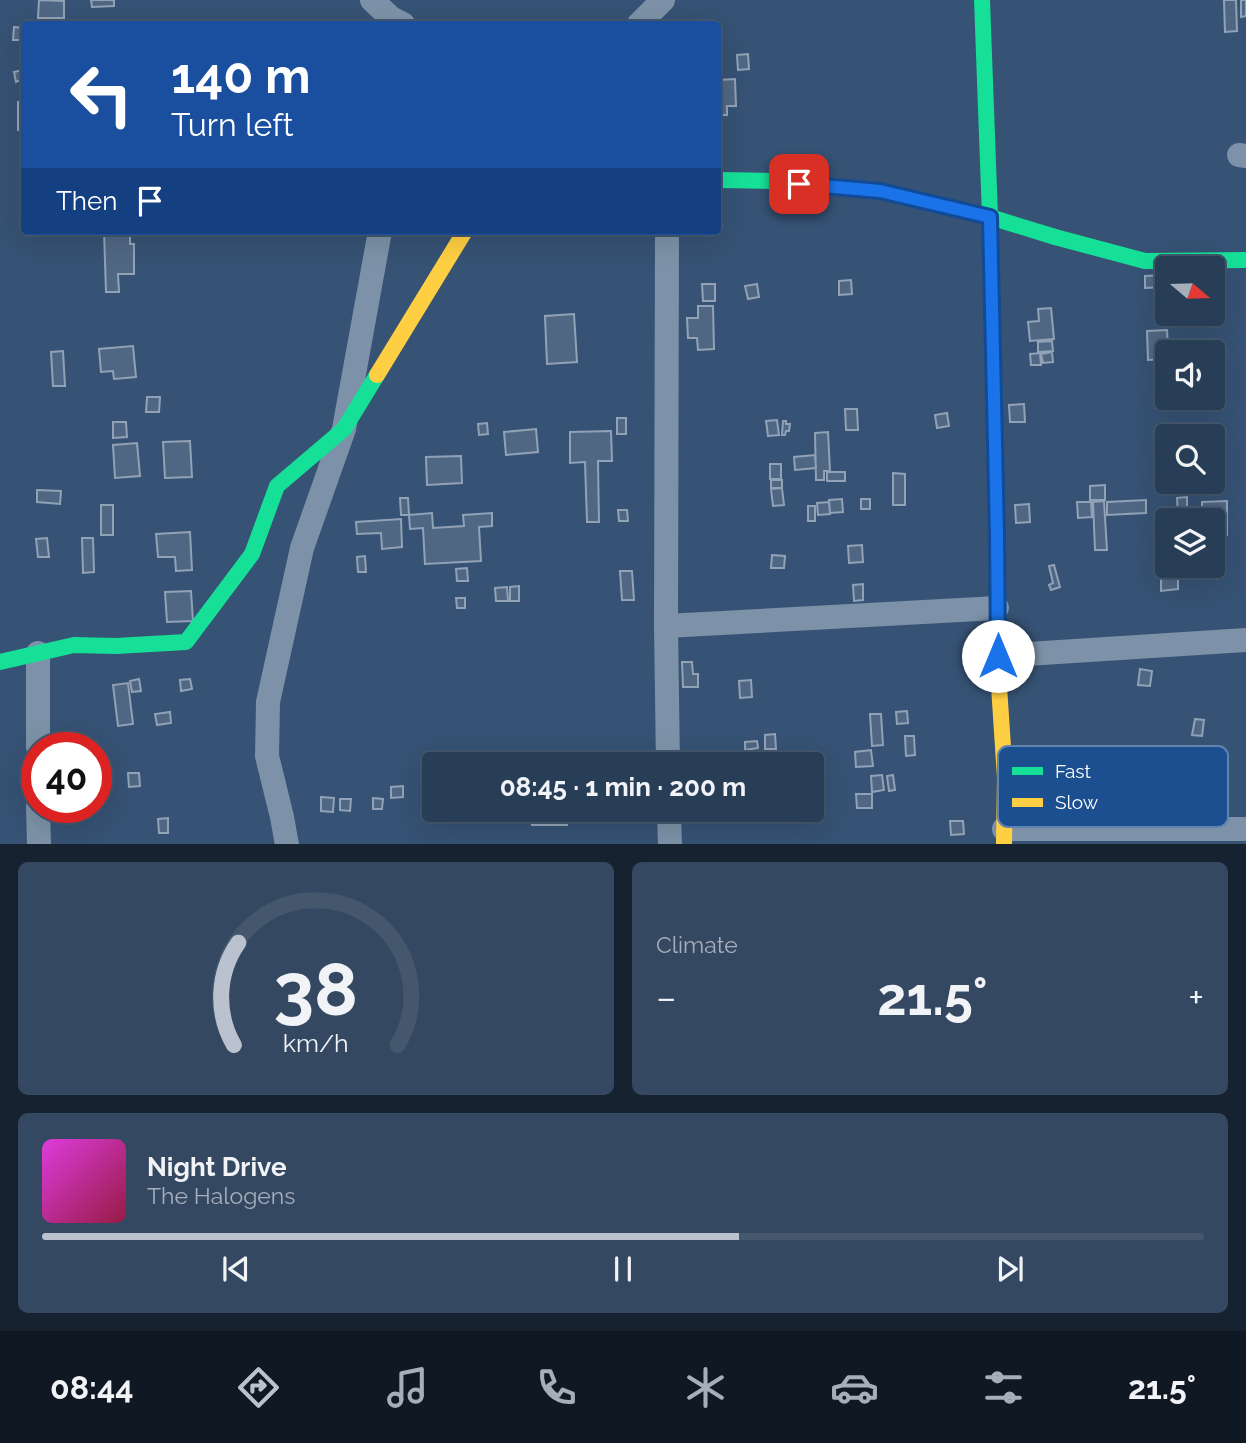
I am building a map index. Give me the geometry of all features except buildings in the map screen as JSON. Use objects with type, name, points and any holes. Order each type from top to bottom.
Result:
[{"type":"street","points":[[372,0],[393,21]]},
{"type":"street","points":[[642,21],[663,0]]},
{"type":"street","points":[[982,0],[990,217],[998,656],[1003,746]]},
{"type":"street","points":[[721,180],[771,181],[880,191],[990,217],[1145,261],[1246,260]]},
{"type":"street","points":[[286,844],[267,757],[268,702],[302,548],[344,429],[379,235]]},
{"type":"street","points":[[0,662],[74,645],[116,646],[186,642],[252,554],[277,486],[344,429],[463,235]]},
{"type":"street","points":[[667,235],[668,752]]},
{"type":"street","points":[[666,626],[997,608]]},
{"type":"street","points":[[998,656],[1246,640]]},
{"type":"street","points":[[38,653],[38,732]]},
{"type":"street","points":[[669,822],[670,844]]},
{"type":"street","points":[[38,823],[39,844]]},
{"type":"street","points":[[1004,837],[1246,829]]},
{"type":"traffic: fast","points":[[982,0],[997,522]]},
{"type":"traffic: fast","points":[[721,180],[771,181],[880,191],[990,217],[1145,261],[1246,260]]},
{"type":"traffic: fast","points":[[0,662],[74,645],[116,646],[186,642],[252,554],[277,486],[344,429],[377,375]]},
{"type":"traffic: slow","points":[[377,375],[463,235]]},
{"type":"traffic: slow","points":[[997,522],[997,656],[1003,746]]},
{"type":"traffic: slow","points":[[1004,827],[1004,844]]},
{"type":"route","points":[[799,184],[880,191],[990,217],[998,656]]}]
